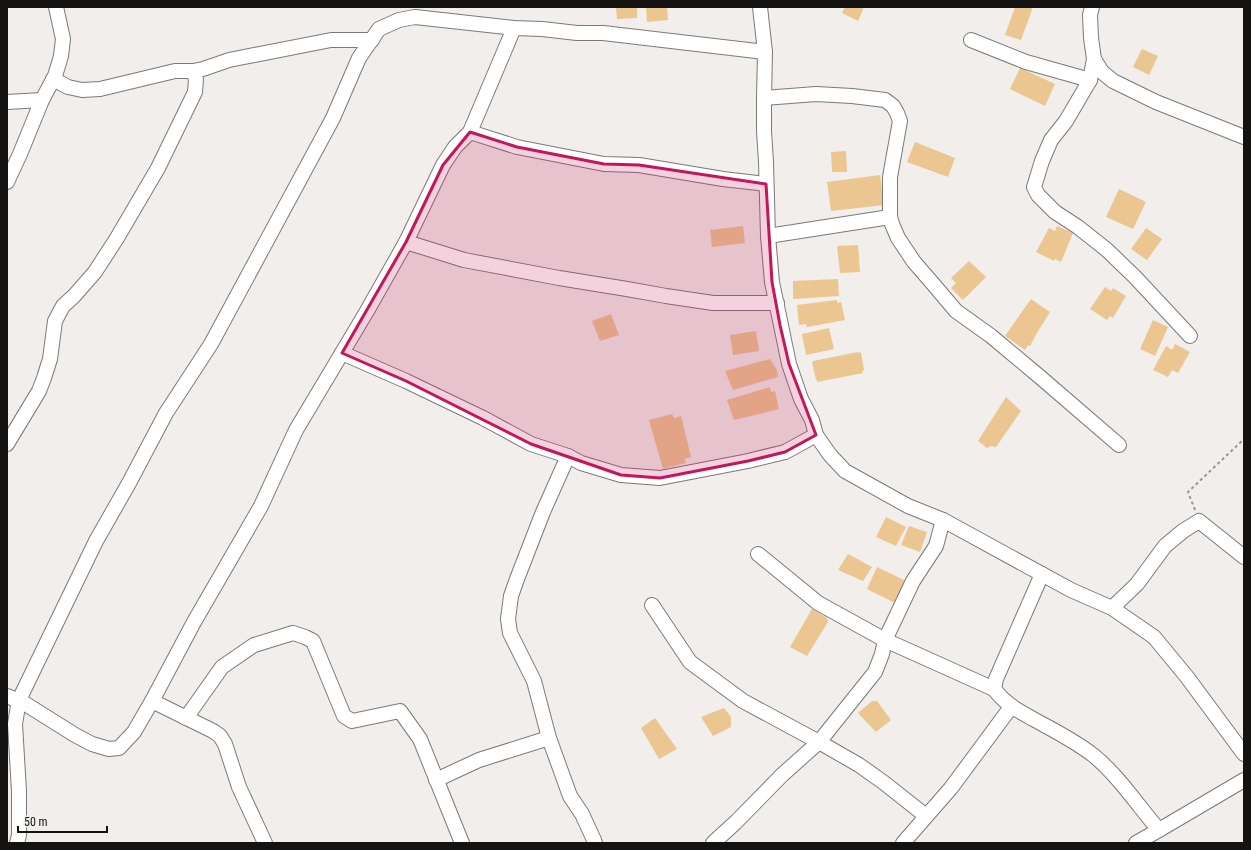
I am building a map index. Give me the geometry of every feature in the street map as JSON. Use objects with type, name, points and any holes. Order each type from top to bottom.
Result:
[{"type":"street","points":[[7,182],[42,100],[54,79],[61,56],[62,39],[56,7]]},
{"type":"street","points":[[760,7],[765,52],[764,98],[766,184],[772,282],[789,364],[801,398],[812,420],[816,435],[830,455],[845,471],[908,506],[943,520],[1071,590],[1112,608],[1154,637],[1187,677],[1244,754]]},
{"type":"street","points":[[1092,7],[1090,15],[1094,59],[1090,80],[1066,121],[1051,140],[1042,161],[1034,187],[1038,195],[1055,212],[1078,227],[1107,250],[1135,277],[1190,336]]},
{"type":"street","points":[[17,843],[19,835],[19,791],[13,698],[166,413],[211,344],[333,118],[359,58],[379,29],[399,20],[414,17],[514,28],[542,29],[577,33],[603,33],[765,52]]},
{"type":"street","points":[[13,698],[75,735],[92,744],[109,749],[119,748],[134,732],[194,622],[261,506],[296,430],[406,242],[443,165],[455,147],[470,132],[514,28]]},
{"type":"street","points":[[54,79],[68,87],[82,90],[100,89],[175,71],[193,71],[216,66],[229,60],[332,40],[372,40]]},
{"type":"street","points":[[971,40],[1026,62],[1090,80]]},
{"type":"street","points":[[1094,59],[1102,72],[1113,81],[1132,91],[1170,108],[1244,137]]},
{"type":"street","points":[[7,444],[39,391],[50,359],[55,321],[63,306],[95,272],[165,154],[195,92],[196,79],[193,71]]},
{"type":"street","points":[[764,98],[816,94],[852,96],[885,100],[893,106],[900,121],[890,177],[890,217],[898,238],[914,262],[956,311],[991,336],[1120,445]]},
{"type":"street","points":[[7,102],[42,100]]},
{"type":"street","points":[[470,132],[516,147],[604,164],[639,165],[724,179],[766,184]]},
{"type":"street","points":[[768,236],[890,217]]},
{"type":"street","points":[[406,242],[464,260],[666,296],[713,302],[777,303]]},
{"type":"street","points":[[342,353],[406,381],[483,418],[531,444],[568,456],[581,463],[621,475],[660,478],[748,461],[785,452],[816,435]]},
{"type":"street","points":[[568,456],[543,512],[517,579],[511,596],[508,619],[510,633],[534,682],[549,738],[570,796],[582,814],[595,843]]},
{"type":"street","points":[[713,843],[782,775],[820,742],[851,700],[875,672],[882,654],[885,640],[913,581],[936,546],[943,520]]},
{"type":"street","points":[[1112,608],[1137,584],[1154,563],[1165,546],[1183,531],[1199,521],[1244,557]]},
{"type":"street","points":[[758,554],[818,603],[885,640],[994,689],[1011,707],[1072,740],[1093,755],[1113,775],[1159,830]]},
{"type":"street","points":[[994,689],[996,678],[1042,574]]},
{"type":"street","points":[[652,605],[690,662],[743,700],[859,765],[926,816]]},
{"type":"street","points":[[186,718],[222,667],[254,645],[293,633],[305,636],[313,641],[344,716],[352,721],[400,712],[420,739],[462,843]]},
{"type":"street","points":[[152,701],[213,731],[220,736],[225,744],[239,787],[266,843]]},
{"type":"street","points":[[903,843],[951,788],[1011,707]]},
{"type":"street","points":[[436,780],[479,760],[549,738]]},
{"type":"street","points":[[1136,843],[1244,780]]},
{"type":"path","points":[[1199,521],[1188,492],[1244,439]]},
{"type":"highlighted area","points":[[470,132],[517,147],[604,164],[639,165],[766,184],[772,282],[780,325],[789,364],[816,435],[785,452],[748,461],[660,478],[621,475],[531,444],[406,381],[342,353],[406,242],[443,165]]},
{"type":"building","points":[[616,7],[637,7],[637,18],[617,19]]},
{"type":"building","points":[[646,7],[667,7],[668,20],[647,22]]},
{"type":"building","points":[[845,7],[864,7],[858,21],[842,13]]},
{"type":"building","points":[[1015,7],[1033,7],[1021,40],[1005,35]]},
{"type":"building","points":[[1142,49],[1158,56],[1149,75],[1133,67]]},
{"type":"building","points":[[1020,68],[1055,84],[1045,106],[1010,89]]},
{"type":"building","points":[[915,142],[955,158],[948,177],[907,162]]},
{"type":"building","points":[[846,151],[847,172],[832,172],[831,152]]},
{"type":"building","points":[[880,175],[884,205],[831,211],[827,182]]},
{"type":"building","points":[[1119,189],[1146,202],[1133,229],[1106,217]]},
{"type":"building","points":[[743,226],[745,243],[712,247],[710,230]]},
{"type":"building","points":[[1057,226],[1073,233],[1061,262],[1055,259],[1054,261],[1036,252],[1049,228],[1055,231]]},
{"type":"building","points":[[1146,228],[1162,239],[1147,260],[1131,249]]},
{"type":"building","points":[[858,245],[860,272],[840,273],[837,246]]},
{"type":"building","points":[[969,261],[986,277],[963,300],[951,288],[956,283],[951,278]]},
{"type":"building","points":[[838,279],[839,296],[793,299],[793,281]]},
{"type":"building","points":[[1105,287],[1111,291],[1113,288],[1126,296],[1113,318],[1110,316],[1107,320],[1090,309]]},
{"type":"building","points":[[1031,299],[1050,312],[1030,346],[1028,345],[1025,350],[1005,336]]},
{"type":"building","points":[[837,300],[837,303],[841,302],[845,320],[807,327],[806,324],[799,325],[797,305]]},
{"type":"building","points":[[611,314],[619,335],[600,341],[592,321]]},
{"type":"building","points":[[1153,320],[1168,327],[1155,356],[1140,349]]},
{"type":"building","points":[[829,328],[834,349],[806,355],[802,334]]},
{"type":"building","points":[[756,331],[759,351],[733,355],[730,335]]},
{"type":"building","points":[[1175,344],[1190,352],[1178,373],[1172,370],[1168,377],[1153,370],[1166,346],[1172,350]]},
{"type":"building","points":[[861,352],[864,370],[862,371],[863,373],[817,382],[813,361]]},
{"type":"building","points":[[770,359],[777,370],[778,377],[733,390],[725,371]]},
{"type":"building","points":[[770,387],[771,392],[775,391],[779,409],[734,420],[727,400]]},
{"type":"building","points":[[1006,397],[1021,411],[996,447],[991,446],[987,448],[978,441]]},
{"type":"building","points":[[672,414],[674,418],[681,416],[691,457],[685,459],[686,463],[663,469],[649,420]]},
{"type":"building","points":[[886,517],[906,527],[896,546],[876,537]]},
{"type":"building","points":[[909,526],[927,532],[920,552],[901,545]]},
{"type":"building","points":[[848,554],[872,567],[863,581],[838,570]]},
{"type":"building","points":[[877,567],[906,581],[895,603],[867,589]]},
{"type":"building","points":[[812,609],[827,618],[828,622],[807,656],[790,647]]},
{"type":"building","points":[[872,701],[877,701],[891,720],[876,732],[858,713]]},
{"type":"building","points":[[724,708],[731,717],[731,727],[713,736],[701,717]]},
{"type":"building","points":[[655,718],[677,749],[659,759],[641,728]]}]
